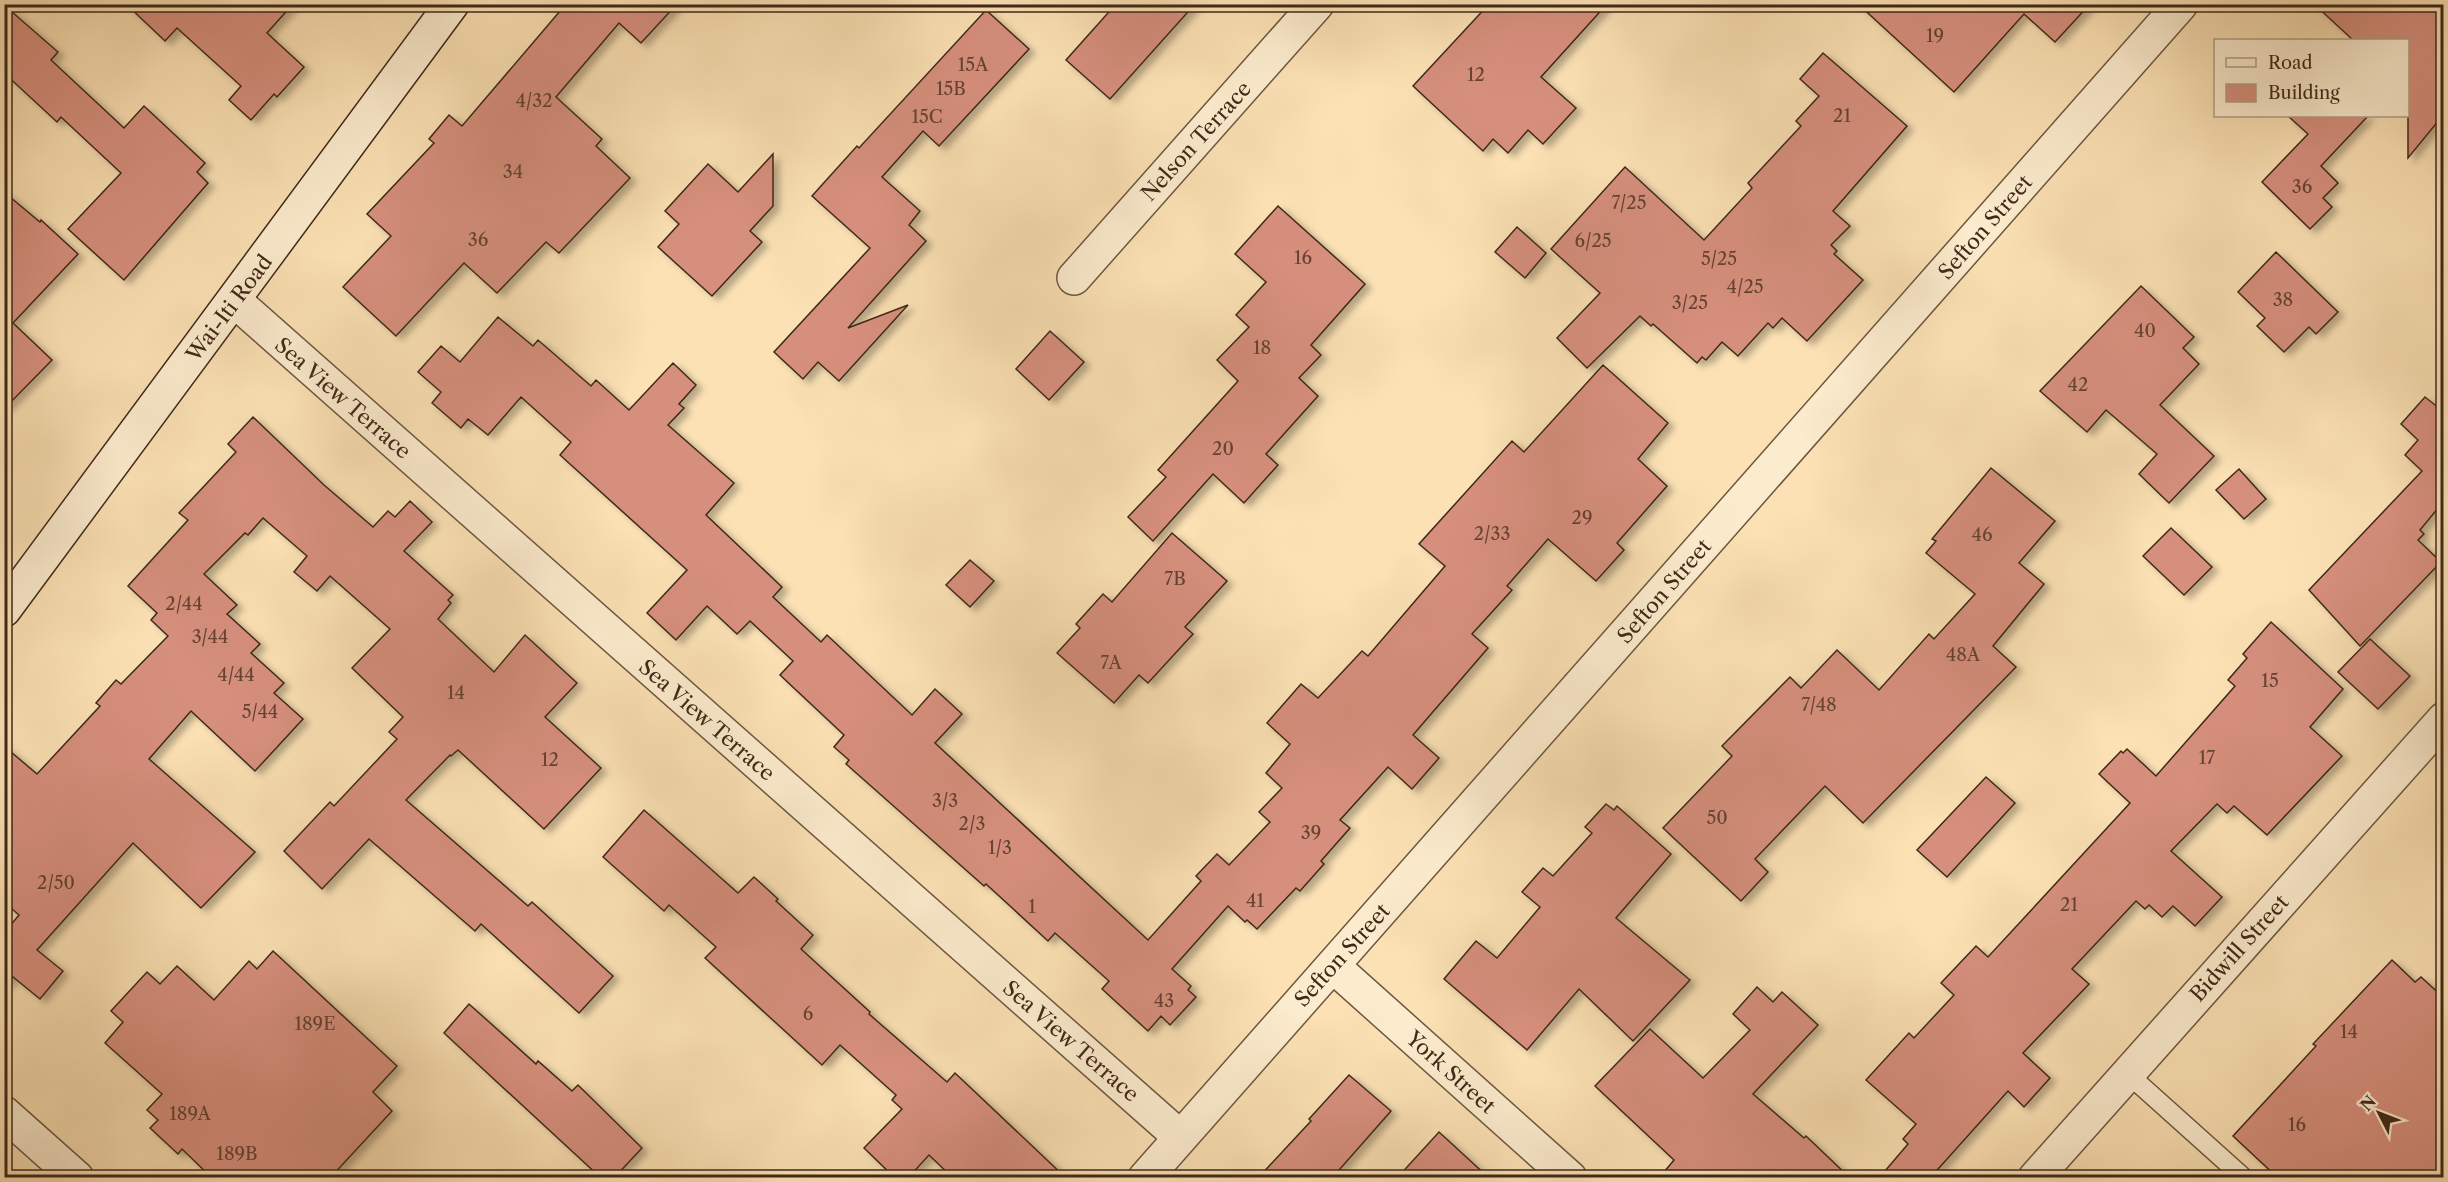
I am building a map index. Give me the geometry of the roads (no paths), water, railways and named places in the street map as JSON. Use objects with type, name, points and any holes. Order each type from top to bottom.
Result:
[{"type":"street","name":"Wai-Iti Road","points":[[4,610],[235,301],[452,4]]},
{"type":"street","name":"Nelson Terrace","points":[[1074,278],[1317,4]]},
{"type":"street","name":"Sefton Street","points":[[1145,1178],[2181,4]]},
{"type":"street","name":"Sea View Terrace","points":[[235,301],[1180,1137]]},
{"type":"street","name":"Bidwill Street","points":[[2035,1178],[2444,719]]},
{"type":"street","name":"York Street","points":[[1333,966],[1570,1178]]},
{"type":"street","points":[[4,1113],[77,1178]]},
{"type":"lane","points":[[2127,1073],[2244,1178]]}]
